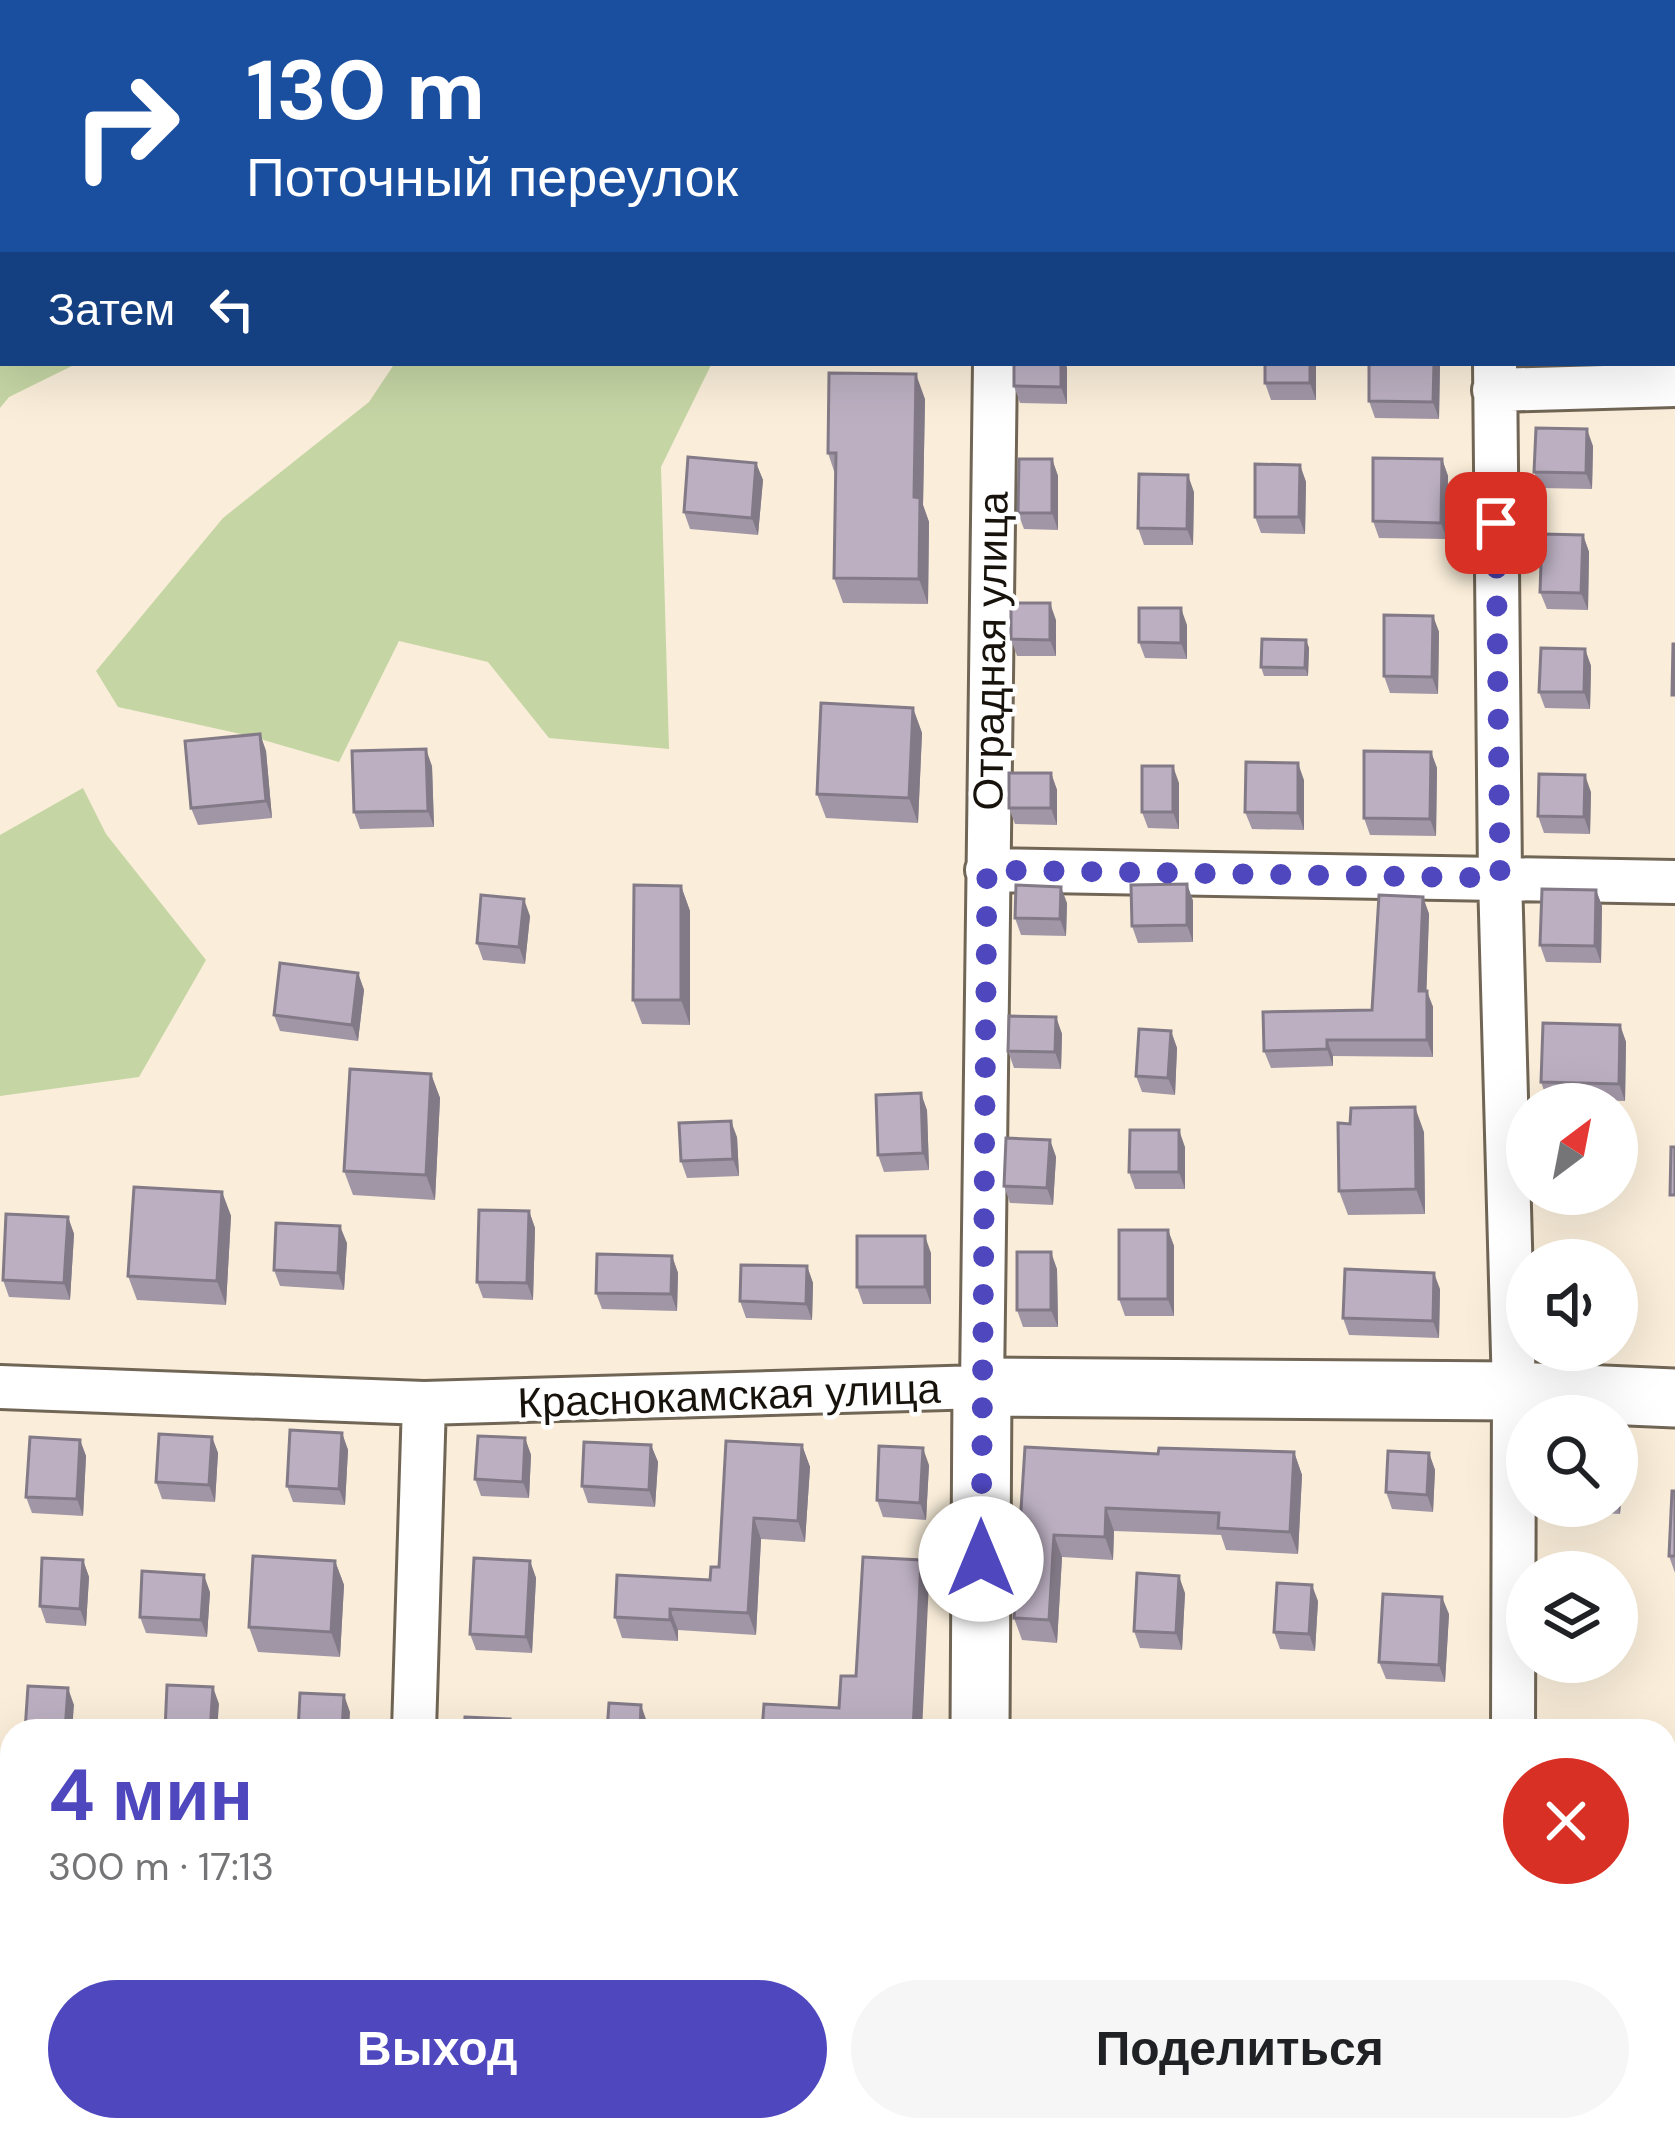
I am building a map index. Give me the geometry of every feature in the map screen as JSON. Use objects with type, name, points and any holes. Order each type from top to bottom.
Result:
[{"type":"street","name":"Отрадная улица","points":[[980,1719],[995,366]]},
{"type":"street","points":[[1513,1719],[1514,1391],[1500,878],[1495,377],[1675,385]]},
{"type":"street","points":[[987,870],[1675,882]]},
{"type":"street","name":"Краснокамская улица","points":[[0,1387],[424,1403],[982,1387],[1514,1391],[1675,1398]]},
{"type":"street","points":[[414,1719],[424,1403]]},
{"type":"green space","points":[[0,366],[72,366],[9,397],[0,408]]},
{"type":"green space","points":[[393,366],[711,366],[661,467],[669,749],[549,738],[488,662],[399,641],[339,762],[250,736],[118,707],[96,671],[223,518],[369,402]]},
{"type":"green space","points":[[83,788],[106,834],[206,960],[139,1077],[0,1096],[0,835]]},
{"type":"building","points":[[1014,366],[1061,366],[1061,387],[1014,386]]},
{"type":"building","points":[[1265,366],[1310,366],[1310,383],[1265,383]]},
{"type":"building","points":[[1369,366],[1434,366],[1433,402],[1369,401]]},
{"type":"building","points":[[829,373],[916,374],[914,497],[920,498],[919,579],[834,578],[836,453],[828,453]]},
{"type":"building","points":[[1536,428],[1587,429],[1586,473],[1534,472]]},
{"type":"building","points":[[688,457],[756,463],[752,518],[684,512]]},
{"type":"building","points":[[1373,458],[1442,459],[1441,523],[1373,521]]},
{"type":"building","points":[[1019,459],[1052,459],[1052,513],[1018,513]]},
{"type":"building","points":[[1255,464],[1300,465],[1299,517],[1255,517]]},
{"type":"building","points":[[1139,474],[1188,475],[1187,529],[1138,528]]},
{"type":"building","points":[[1542,534],[1583,535],[1581,593],[1540,592]]},
{"type":"building","points":[[1011,603],[1050,603],[1050,640],[1011,639]]},
{"type":"building","points":[[1139,608],[1181,608],[1181,643],[1139,642]]},
{"type":"building","points":[[1384,615],[1433,616],[1432,677],[1384,676]]},
{"type":"building","points":[[1262,639],[1306,640],[1305,668],[1261,667]]},
{"type":"building","points":[[1675,644],[1675,695],[1672,695]]},
{"type":"building","points":[[1541,648],[1585,649],[1584,692],[1539,692]]},
{"type":"building","points":[[821,703],[913,708],[909,798],[817,794]]},
{"type":"building","points":[[260,734],[266,801],[191,808],[185,741]]},
{"type":"building","points":[[426,749],[428,811],[354,812],[352,751]]},
{"type":"building","points":[[1364,751],[1431,752],[1430,819],[1364,818]]},
{"type":"building","points":[[1246,762],[1298,763],[1298,813],[1245,812]]},
{"type":"building","points":[[1142,766],[1173,766],[1173,812],[1142,812]]},
{"type":"building","points":[[1009,773],[1051,773],[1051,808],[1009,808]]},
{"type":"building","points":[[1539,774],[1585,775],[1584,817],[1538,816]]},
{"type":"building","points":[[1187,884],[1187,925],[1132,926],[1131,885]]},
{"type":"building","points":[[634,885],[681,886],[681,1000],[633,1000]]},
{"type":"building","points":[[1016,885],[1061,887],[1060,919],[1015,918]]},
{"type":"building","points":[[1542,889],[1596,890],[1595,946],[1540,945]]},
{"type":"building","points":[[481,895],[524,899],[519,947],[477,943]]},
{"type":"building","points":[[1379,895],[1423,897],[1419,991],[1427,991],[1427,1040],[1327,1040],[1327,1049],[1264,1051],[1263,1012],[1372,1010]]},
{"type":"building","points":[[280,963],[358,973],[352,1025],[274,1015]]},
{"type":"building","points":[[1009,1016],[1056,1017],[1055,1052],[1008,1051]]},
{"type":"building","points":[[1543,1023],[1620,1025],[1619,1083],[1541,1082]]},
{"type":"building","points":[[1139,1029],[1171,1031],[1168,1078],[1136,1076]]},
{"type":"building","points":[[350,1069],[431,1074],[426,1175],[344,1171]]},
{"type":"building","points":[[921,1093],[923,1153],[878,1155],[876,1095]]},
{"type":"building","points":[[1415,1107],[1416,1189],[1339,1191],[1338,1123],[1350,1124],[1351,1108]]},
{"type":"building","points":[[731,1121],[733,1159],[681,1161],[679,1123]]},
{"type":"building","points":[[1130,1130],[1179,1130],[1179,1172],[1129,1172]]},
{"type":"building","points":[[1006,1138],[1050,1140],[1047,1188],[1004,1186]]},
{"type":"building","points":[[1671,1147],[1675,1147],[1675,1195],[1670,1195]]},
{"type":"building","points":[[134,1187],[222,1192],[217,1281],[128,1276]]},
{"type":"building","points":[[479,1210],[529,1211],[527,1283],[477,1282]]},
{"type":"building","points":[[6,1214],[68,1217],[64,1283],[3,1280]]},
{"type":"building","points":[[276,1223],[340,1226],[338,1273],[274,1270]]},
{"type":"building","points":[[1119,1230],[1168,1230],[1168,1299],[1119,1299]]},
{"type":"building","points":[[857,1236],[925,1236],[925,1287],[857,1287]]},
{"type":"building","points":[[1017,1252],[1051,1252],[1051,1310],[1017,1310]]},
{"type":"building","points":[[597,1254],[672,1256],[671,1294],[596,1293]]},
{"type":"building","points":[[741,1265],[807,1266],[806,1304],[740,1301]]},
{"type":"building","points":[[1345,1269],[1434,1273],[1433,1321],[1343,1318]]},
{"type":"building","points":[[290,1430],[342,1433],[339,1489],[287,1486]]},
{"type":"building","points":[[159,1434],[212,1437],[209,1485],[156,1482]]},
{"type":"building","points":[[478,1436],[525,1438],[523,1482],[475,1479]]},
{"type":"building","points":[[30,1437],[80,1440],[77,1499],[26,1497]]},
{"type":"building","points":[[726,1441],[802,1445],[798,1521],[754,1518],[748,1613],[670,1609],[670,1620],[615,1617],[617,1575],[710,1580],[711,1567],[719,1567]]},
{"type":"building","points":[[584,1442],[651,1445],[649,1490],[582,1486]]},
{"type":"building","points":[[879,1446],[923,1448],[920,1503],[877,1500]]},
{"type":"building","points":[[1025,1447],[1158,1454],[1159,1448],[1294,1452],[1290,1532],[1218,1528],[1219,1513],[1106,1508],[1105,1537],[1054,1535],[1049,1620],[1014,1618]]},
{"type":"building","points":[[1388,1451],[1429,1453],[1427,1495],[1386,1492]]},
{"type":"building","points":[[1672,1491],[1675,1556],[1669,1556]]},
{"type":"building","points":[[253,1556],[335,1561],[331,1632],[249,1627]]},
{"type":"building","points":[[863,1557],[921,1560],[914,1719],[763,1719],[764,1704],[839,1708],[841,1676],[856,1676]]},
{"type":"building","points":[[42,1558],[83,1560],[80,1609],[40,1606]]},
{"type":"building","points":[[474,1558],[530,1561],[526,1637],[470,1634]]},
{"type":"building","points":[[142,1571],[204,1575],[201,1620],[140,1617]]},
{"type":"building","points":[[1137,1573],[1179,1576],[1176,1633],[1134,1631]]},
{"type":"building","points":[[1277,1583],[1312,1585],[1309,1634],[1274,1632]]},
{"type":"building","points":[[1383,1594],[1442,1597],[1439,1665],[1379,1662]]},
{"type":"building","points":[[167,1685],[213,1687],[211,1719],[166,1719]]},
{"type":"building","points":[[28,1686],[68,1688],[66,1719],[26,1719]]},
{"type":"building","points":[[300,1693],[344,1695],[343,1719],[299,1719]]},
{"type":"building","points":[[609,1703],[641,1705],[640,1719],[608,1719]]},
{"type":"route","points":[[981,1559],[987,870],[1500,878],[1496,523]]}]
